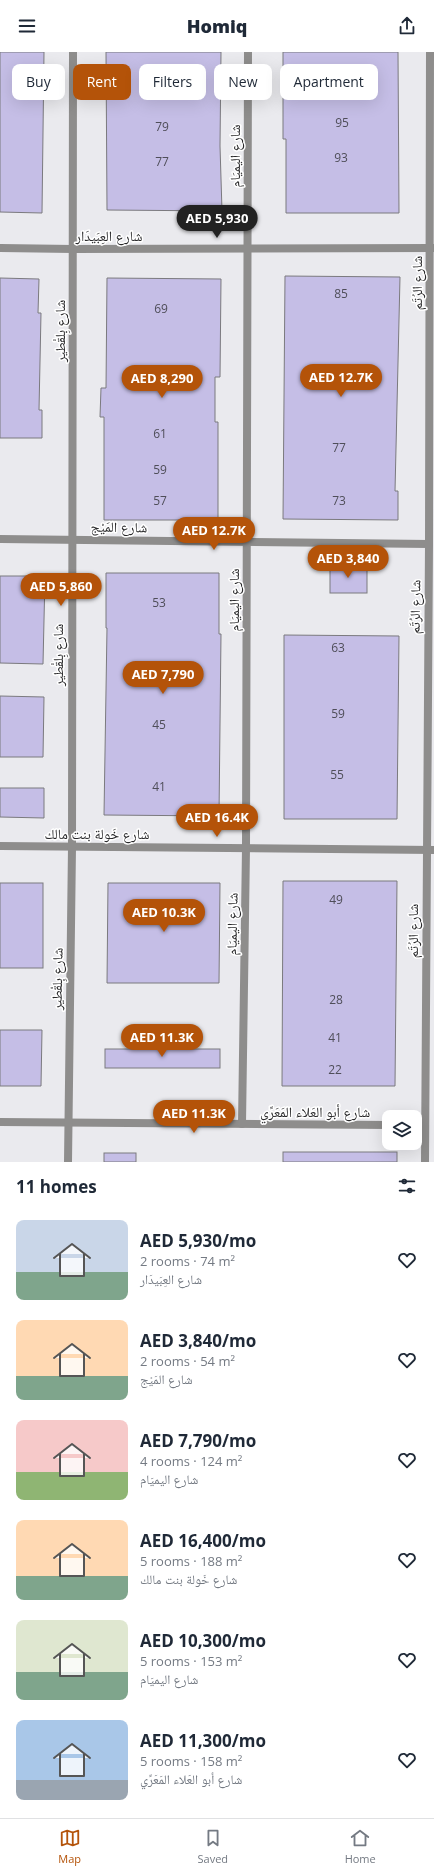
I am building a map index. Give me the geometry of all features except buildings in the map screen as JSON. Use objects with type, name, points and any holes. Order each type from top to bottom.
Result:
[{"type":"street","name":"شارع بِلقْطير","points":[[68,1162],[72,847],[71,540],[73,52]]},
{"type":"street","name":"شارع اليميَام","points":[[242,1124],[246,848],[248,52]]},
{"type":"street","name":"شارع الرُتَم","points":[[425,1162],[430,850],[429,544],[432,248],[430,52]]},
{"type":"street","name":"شارع العِبَيدَار","points":[[0,248],[432,248]]},
{"type":"street","name":"شارع المَيْج","points":[[0,539],[429,544]]},
{"type":"street","name":"شارع خَولة بنت مالك","points":[[0,846],[430,850]]},
{"type":"street","name":"شارع أبو العَلاء المَعَرِّي","points":[[0,1122],[382,1125]]}]
